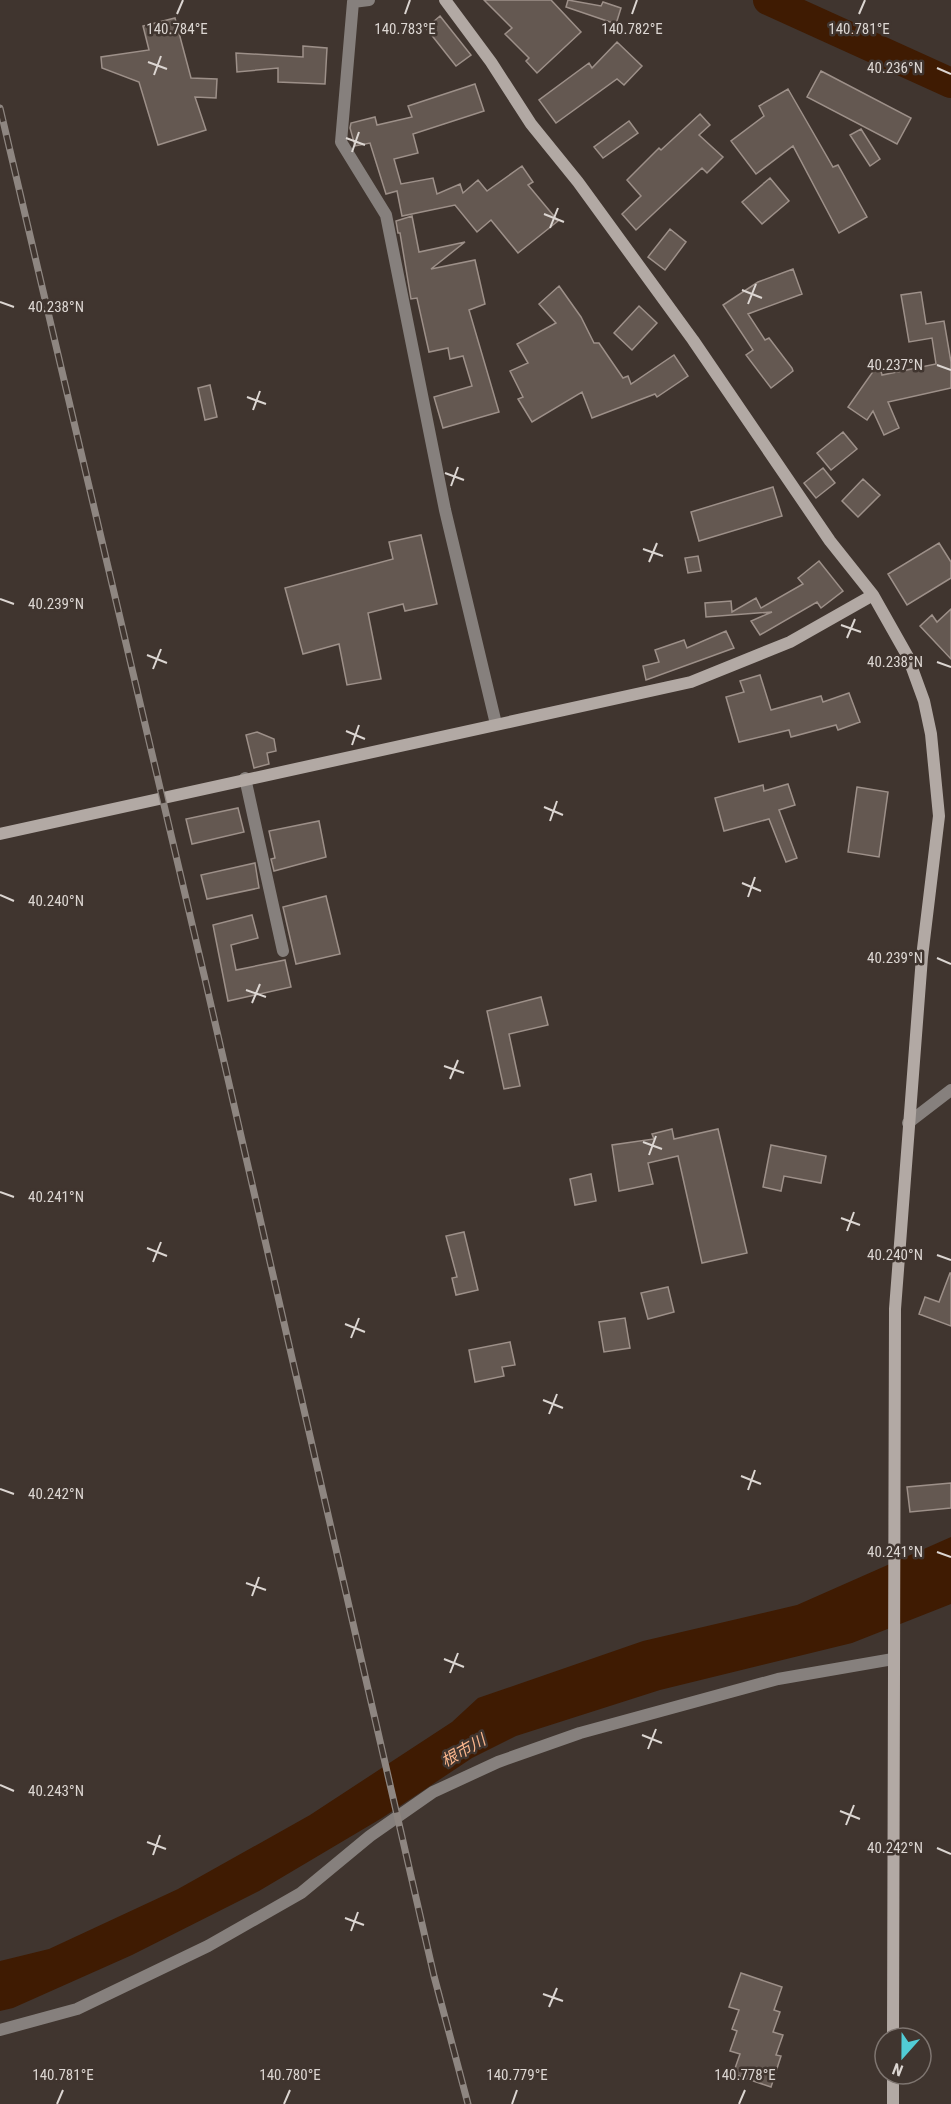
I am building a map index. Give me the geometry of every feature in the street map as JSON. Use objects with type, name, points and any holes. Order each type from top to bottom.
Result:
[{"type":"street","points":[[369,0],[354,2],[341,142],[386,215],[445,510],[496,724]]},
{"type":"street","points":[[445,0],[491,62],[531,124],[578,182],[693,340],[830,541],[873,595],[908,657],[924,702],[931,734],[939,816],[922,957],[895,1310],[892,1549],[893,2026]]},
{"type":"street","points":[[0,834],[244,778],[691,682],[790,642],[873,595]]},
{"type":"street","points":[[244,778],[283,951]]},
{"type":"street","points":[[908,1123],[951,1090]]},
{"type":"street","points":[[0,2030],[77,2010],[208,1946],[301,1893],[370,1836],[433,1792],[498,1762],[580,1733],[778,1679],[893,1659]]},
{"type":"street","points":[[893,2086],[893,2104]]},
{"type":"water","name":"根市川","points":[[951,1537],[951,1604],[852,1643],[660,1690],[516,1736],[472,1758],[382,1818],[259,1891],[132,1955],[13,2008],[0,2011],[0,1961],[49,1949],[178,1889],[310,1815],[452,1722],[478,1698],[643,1641],[797,1605]]},
{"type":"building","points":[[484,0],[551,0],[581,32],[537,73],[526,61],[529,58],[505,34],[512,28]]},
{"type":"building","points":[[568,0],[601,6],[603,2],[621,8],[616,24],[566,7]]},
{"type":"building","points":[[440,16],[471,55],[456,66],[426,28]]},
{"type":"building","points":[[175,18],[191,78],[217,79],[216,98],[195,97],[206,130],[158,145],[139,82],[102,68],[101,57],[149,50],[143,26]]},
{"type":"building","points":[[617,42],[642,66],[624,85],[617,79],[556,123],[539,100],[589,63],[592,68]]},
{"type":"building","points":[[303,46],[327,48],[325,84],[278,82],[278,68],[237,72],[236,53],[303,57]]},
{"type":"building","points":[[821,71],[911,118],[897,144],[807,97]]},
{"type":"building","points":[[475,84],[484,111],[413,134],[418,153],[394,159],[401,184],[433,178],[437,194],[460,184],[463,193],[478,180],[487,191],[522,166],[533,182],[528,185],[558,221],[518,253],[491,220],[477,232],[455,205],[402,216],[397,191],[386,194],[370,143],[355,146],[350,128],[351,123],[375,117],[377,125],[412,117],[408,106]]},
{"type":"building","points":[[788,89],[833,167],[838,165],[867,217],[839,233],[793,146],[756,174],[731,141],[764,116],[759,106]]},
{"type":"building","points":[[700,114],[710,125],[699,135],[723,157],[707,173],[702,168],[636,230],[622,214],[641,196],[627,180],[659,148],[661,150]]},
{"type":"building","points":[[629,121],[638,133],[603,158],[594,147]]},
{"type":"building","points":[[861,129],[880,159],[870,166],[850,135]]},
{"type":"building","points":[[770,178],[789,201],[762,224],[742,202]]},
{"type":"building","points":[[412,216],[419,252],[465,242],[431,269],[475,260],[485,304],[469,310],[499,412],[443,428],[434,397],[472,386],[463,356],[450,359],[448,348],[429,352],[417,298],[411,299],[396,221]]},
{"type":"building","points":[[670,229],[686,242],[665,270],[648,257]]},
{"type":"building","points":[[793,269],[802,294],[748,314],[765,340],[769,338],[793,371],[771,388],[746,355],[753,350],[723,305],[758,282]]},
{"type":"building","points":[[559,286],[581,317],[594,343],[599,343],[623,378],[628,376],[631,384],[674,355],[688,376],[657,397],[655,394],[592,418],[582,392],[532,422],[518,399],[523,397],[510,371],[528,363],[517,344],[556,323],[539,304]]},
{"type":"building","points":[[921,292],[926,324],[944,321],[951,362],[951,388],[888,402],[899,428],[884,435],[873,411],[867,420],[848,407],[879,363],[882,375],[936,364],[932,338],[909,342],[901,295]]},
{"type":"building","points":[[639,306],[657,323],[632,350],[614,333]]},
{"type":"building","points":[[210,385],[217,417],[205,420],[198,388]]},
{"type":"building","points":[[843,432],[857,449],[831,470],[817,453]]},
{"type":"building","points":[[823,468],[835,483],[816,498],[804,483]]},
{"type":"building","points":[[863,479],[880,495],[858,517],[842,501]]},
{"type":"building","points":[[773,487],[782,516],[699,541],[691,512]]},
{"type":"building","points":[[421,535],[437,604],[405,611],[403,604],[368,613],[381,679],[347,685],[339,644],[303,654],[285,588],[393,559],[389,542]]},
{"type":"building","points":[[939,543],[951,562],[951,578],[907,605],[888,574]]},
{"type":"building","points":[[698,556],[701,571],[688,573],[685,558]]},
{"type":"building","points":[[819,561],[843,591],[821,608],[817,602],[760,635],[751,621],[772,612],[706,617],[705,603],[731,601],[732,612],[756,598],[761,608],[803,584],[798,578]]},
{"type":"building","points":[[951,609],[951,659],[920,626],[932,615],[937,622]]},
{"type":"building","points":[[726,631],[734,648],[646,680],[643,666],[659,662],[655,650],[684,640],[687,648]]},
{"type":"building","points":[[760,675],[771,710],[821,696],[823,702],[849,693],[860,722],[838,730],[836,725],[791,737],[789,730],[739,742],[726,697],[744,692],[740,681]]},
{"type":"building","points":[[257,732],[274,739],[276,751],[267,753],[269,764],[254,768],[246,735]]},
{"type":"building","points":[[788,784],[795,805],[779,810],[797,858],[786,862],[769,819],[724,831],[715,798],[763,785],[764,791]]},
{"type":"building","points":[[857,787],[888,792],[879,857],[848,852]]},
{"type":"building","points":[[238,808],[244,832],[192,844],[186,819]]},
{"type":"building","points":[[319,821],[326,857],[274,871],[271,859],[275,858],[269,831]]},
{"type":"building","points":[[255,863],[259,888],[207,899],[201,875]]},
{"type":"building","points":[[326,896],[340,954],[296,964],[283,907]]},
{"type":"building","points":[[252,915],[258,938],[231,945],[236,970],[285,960],[291,987],[228,1001],[213,925]]},
{"type":"building","points":[[541,997],[548,1025],[509,1034],[520,1086],[504,1089],[487,1011]]},
{"type":"building","points":[[672,1129],[674,1139],[718,1129],[747,1253],[702,1263],[678,1156],[648,1163],[653,1184],[619,1191],[612,1145],[654,1139],[652,1134]]},
{"type":"building","points":[[771,1145],[826,1156],[821,1183],[784,1176],[781,1191],[763,1187]]},
{"type":"building","points":[[591,1174],[596,1201],[575,1205],[570,1179]]},
{"type":"building","points":[[464,1232],[478,1290],[456,1295],[452,1278],[457,1277],[446,1236]]},
{"type":"building","points":[[950,1273],[951,1326],[919,1314],[925,1297],[939,1302]]},
{"type":"building","points":[[668,1287],[674,1312],[648,1319],[641,1293]]},
{"type":"building","points":[[625,1318],[630,1348],[604,1352],[599,1322]]},
{"type":"building","points":[[510,1342],[515,1365],[502,1367],[504,1376],[475,1382],[469,1350]]},
{"type":"building","points":[[951,1483],[951,1508],[910,1512],[907,1487]]},
{"type":"building","points":[[741,1973],[782,1987],[774,2010],[780,2012],[773,2032],[783,2035],[776,2055],[781,2056],[771,2087],[733,2074],[740,2054],[730,2051],[737,2031],[732,2029],[739,2010],[729,2007]]},
{"type":"waterway","points":[[768,0],[951,83]]},
{"type":"railway","points":[[0,108],[205,979],[434,1976],[468,2104]]}]
